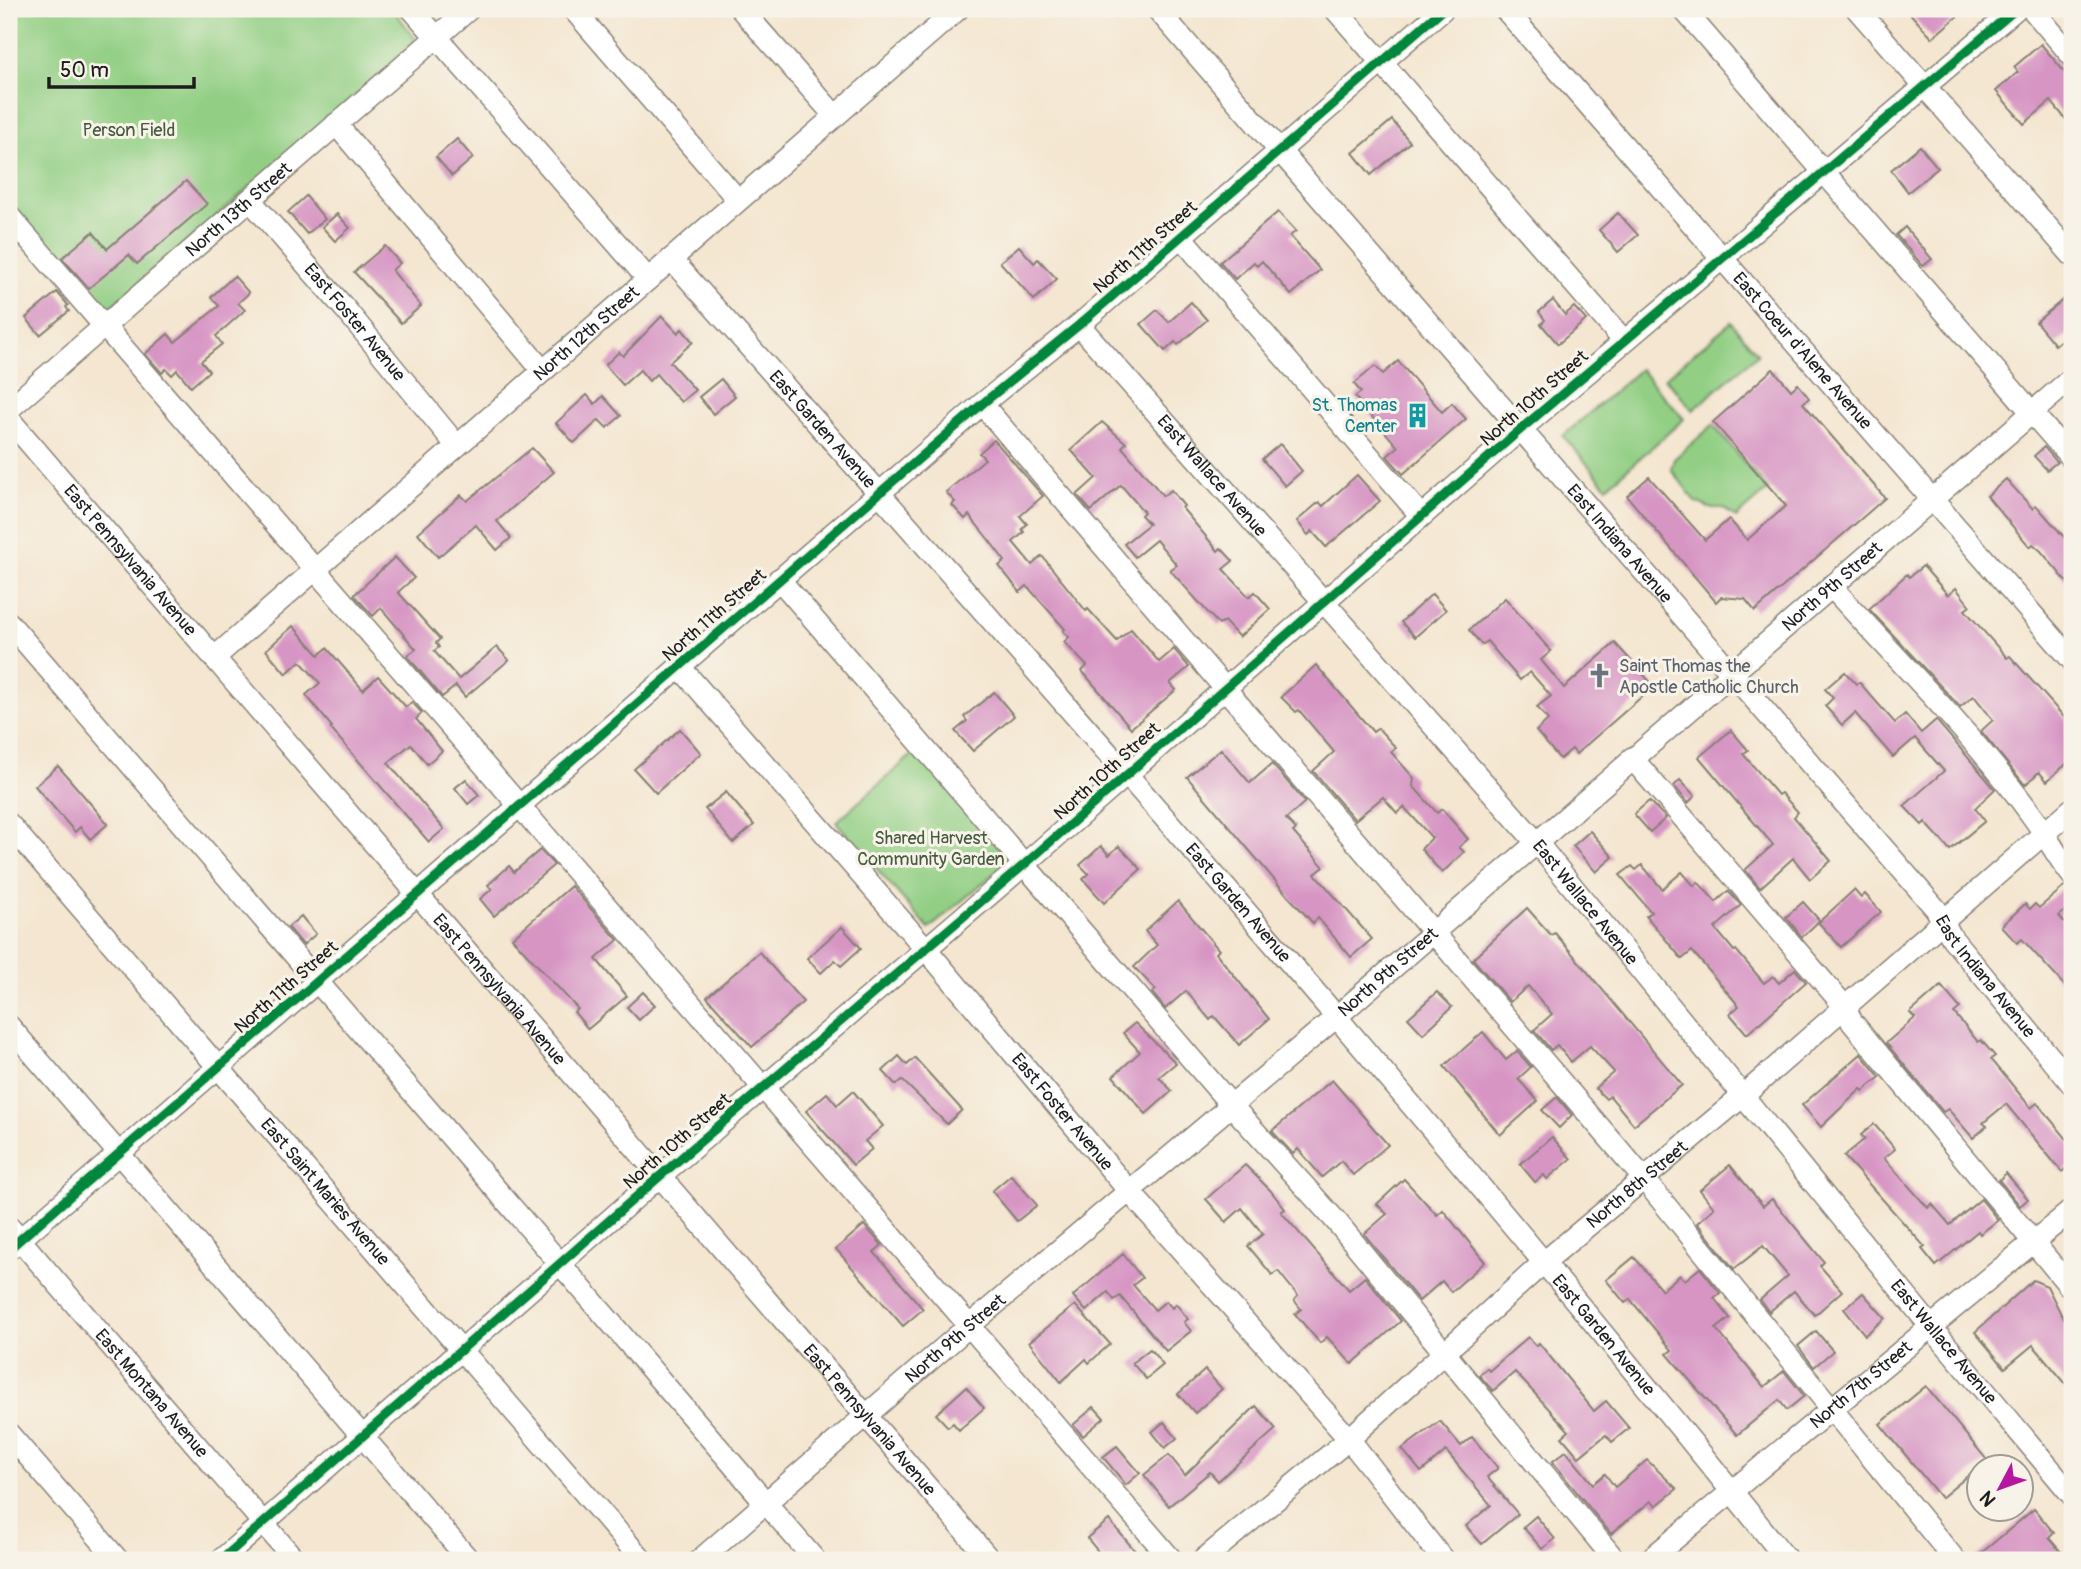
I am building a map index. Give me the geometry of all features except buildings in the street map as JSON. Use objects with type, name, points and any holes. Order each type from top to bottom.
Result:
[{"type":"street","points":[[412,9],[648,279]]},
{"type":"street","name":"North 13th Street","points":[[9,409],[469,9]]},
{"type":"street","points":[[573,9],[738,200]]},
{"type":"street","points":[[741,9],[835,116]]},
{"type":"street","name":"East Indiana Avenue","points":[[1157,9],[1936,909],[1952,938],[2072,1084]]},
{"type":"street","points":[[1335,9],[1625,341]]},
{"type":"street","name":"North 11th Street","points":[[12,1239],[118,1154],[779,579],[982,404],[1079,325],[1443,9]]},
{"type":"street","name":"East Coeur d'Alene Avenue","points":[[1505,9],[2072,660]]},
{"type":"street","points":[[1683,9],[2072,460]]},
{"type":"street","points":[[1857,9],[2072,255]]},
{"type":"street","name":"North 10th Street","points":[[221,1560],[559,1263],[1129,774],[1223,688],[1521,429],[2016,9]]},
{"type":"street","points":[[2032,9],[2072,56]]},
{"type":"street","name":"North 12th Street","points":[[214,658],[954,10]]},
{"type":"street","points":[[336,124],[543,371]]},
{"type":"street","name":"East Foster Avenue","points":[[250,200],[346,310],[457,446]]},
{"type":"street","points":[[9,216],[1172,1560]]},
{"type":"street","points":[[1181,237],[1421,516]]},
{"type":"street","name":"East Garden Avenue","points":[[671,259],[1129,774],[1543,1264],[1787,1560]]},
{"type":"street","name":"East Wallace Avenue","points":[[1079,325],[1537,843],[1932,1328],[2072,1495]]},
{"type":"street","name":"North 9th Street","points":[[699,1560],[969,1326],[1335,1018],[2072,378]]},
{"type":"street","points":[[982,404],[1644,1179],[1955,1560]]},
{"type":"street","name":"East Pennsylvania Avenue","points":[[9,419],[990,1560]]},
{"type":"street","points":[[779,579],[1231,1105],[1336,1221],[1615,1560]]},
{"type":"street","points":[[1831,586],[1972,743],[2034,818],[2072,875]]},
{"type":"street","points":[[9,623],[815,1560]]},
{"type":"street","name":"East Foster Avenue","points":[[679,666],[926,950],[1129,1191],[1349,1439],[1443,1560]]},
{"type":"street","points":[[1632,758],[1845,1007],[1852,1022],[2072,1289]]},
{"type":"street","name":"North 8th Street","points":[[1203,1560],[1349,1439],[1543,1264],[1744,1095],[2072,809]]},
{"type":"street","name":"East Saint Maries Avenue","points":[[9,824],[642,1560]]},
{"type":"street","points":[[9,1026],[469,1560]]},
{"type":"street","name":"North 7th Street","points":[[1649,1560],[2072,1210]]},
{"type":"street","name":"East Montana Avenue","points":[[12,1239],[295,1560]]},
{"type":"street","points":[[9,1434],[118,1560]]},
{"type":"green space","name":"Person Field","points":[[9,9],[393,9],[415,38],[414,45],[103,314],[9,205]]},
{"type":"green space","points":[[1731,322],[1758,354],[1693,410],[1665,378]]},
{"type":"green space","points":[[1640,369],[1684,419],[1607,487],[1563,436]]},
{"type":"green space","points":[[1713,425],[1768,490],[1736,518],[1723,508],[1709,508],[1696,502],[1671,469],[1674,459]]},
{"type":"green space","name":"Shared Harvest Community Garden","points":[[919,749],[1012,858],[929,929],[836,822]]},
{"type":"cycle path","points":[[9,1249],[982,404],[1079,325],[1443,9]]},
{"type":"cycle path","points":[[221,1560],[660,1176],[1025,864],[1521,429],[2016,9]]},
{"type":"place","name":"St. Thomas Center","points":[[1417,415]]},
{"type":"place","name":"Saint Thomas the Apostle Catholic Church","points":[[1599,676]]}]
